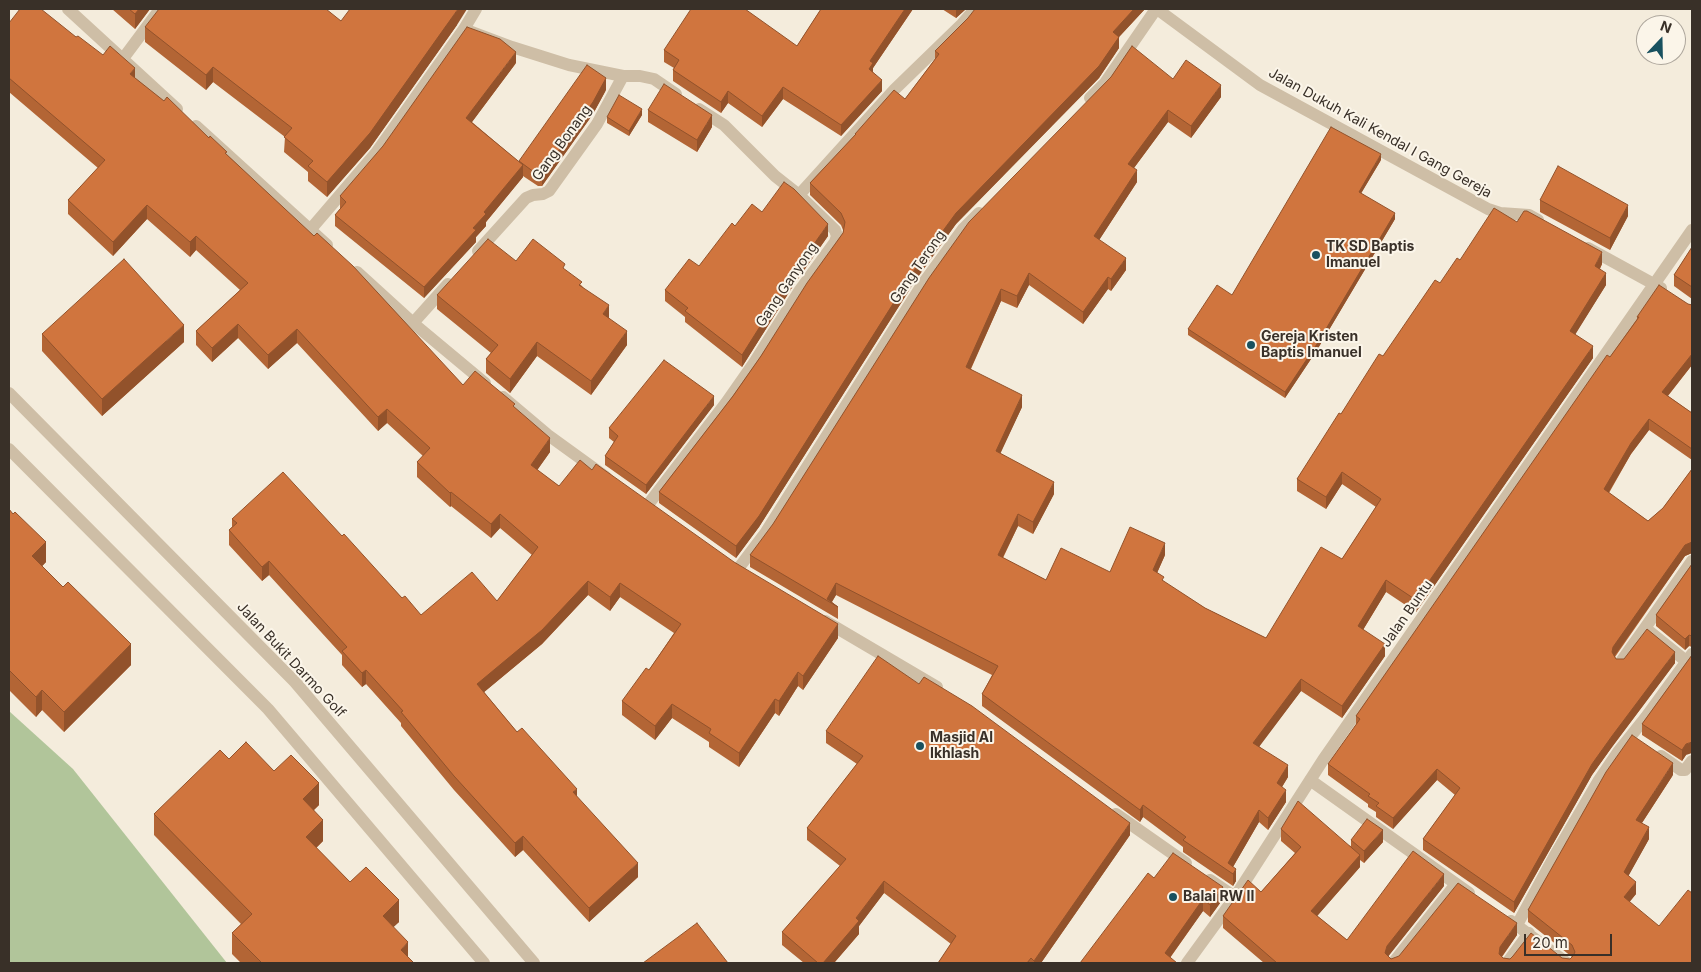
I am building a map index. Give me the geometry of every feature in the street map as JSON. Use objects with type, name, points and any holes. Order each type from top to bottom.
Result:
[{"type":"street","points":[[68,9],[412,323],[548,434],[617,484]]},
{"type":"street","points":[[122,60],[160,9]]},
{"type":"street","points":[[310,230],[376,152],[464,29],[476,9]]},
{"type":"street","points":[[464,29],[568,65],[623,76],[640,76],[654,79],[724,125],[775,176],[799,195],[895,89],[975,9]]},
{"type":"street","points":[[1078,110],[1105,83],[1156,9]]},
{"type":"street","name":"Jalan Dukuh Kali Kendal I Gang Gereja","points":[[1156,9],[1260,85],[1488,209],[1500,213],[1529,215],[1546,225]]},
{"type":"street","name":"Gang Bonang","points":[[470,260],[526,198],[533,194],[543,194],[549,191],[597,124],[623,76]]},
{"type":"street","name":"Gang Ganyong","points":[[647,506],[726,403],[838,236],[799,195]]},
{"type":"street","name":"Gang Terong","points":[[739,569],[766,532],[830,433],[922,285],[963,229],[988,204]]},
{"type":"street","name":"Jalan Buntu","points":[[1187,963],[1235,897],[1310,780],[1692,230]]},
{"type":"street","points":[[1579,243],[1670,294]]},
{"type":"street","points":[[412,323],[457,274]]},
{"type":"street","name":"Jalan Bukit Darmo Golf","points":[[9,393],[295,682],[534,963]]},
{"type":"street","points":[[9,448],[268,709],[484,963]]},
{"type":"street","points":[[1620,662],[1692,561]]},
{"type":"street","points":[[815,615],[946,692]]},
{"type":"street","points":[[1517,925],[1599,780],[1618,752],[1634,739],[1689,658],[1645,628]]},
{"type":"street","points":[[1652,751],[1681,770],[1685,770],[1692,761]]},
{"type":"street","points":[[1310,780],[1479,899]]},
{"type":"street","points":[[1104,805],[1159,846],[1235,897]]},
{"type":"street","points":[[1393,963],[1456,884]]},
{"type":"street","points":[[1502,915],[1529,933],[1567,963]]},
{"type":"street","points":[[1507,963],[1529,933]]},
{"type":"green space","points":[[9,711],[73,769],[227,963],[9,963]]},
{"type":"building","points":[[20,9],[41,9],[76,37],[78,36],[103,55],[110,46],[135,68],[130,74],[164,101],[167,97],[314,236],[317,233],[353,266],[463,385],[475,371],[515,404],[513,406],[550,438],[531,465],[559,486],[580,460],[592,470],[596,464],[734,562],[838,624],[803,676],[798,672],[779,701],[775,699],[739,753],[709,733],[711,729],[672,704],[655,726],[622,701],[646,668],[649,670],[681,624],[620,583],[610,597],[588,581],[542,630],[477,684],[517,732],[522,728],[577,789],[573,792],[638,863],[589,908],[523,836],[515,843],[454,776],[401,712],[403,711],[366,670],[362,673],[342,651],[347,647],[269,561],[262,567],[229,530],[237,523],[232,519],[283,472],[342,536],[344,534],[402,598],[405,596],[421,615],[472,572],[497,601],[538,547],[500,514],[491,524],[450,493],[417,462],[430,448],[387,409],[378,417],[297,329],[268,355],[238,324],[212,348],[196,331],[248,283],[196,236],[190,242],[147,205],[113,242],[68,200],[105,160],[9,78],[9,23]]},
{"type":"building","points":[[129,9],[139,9],[135,14]]},
{"type":"building","points":[[159,9],[326,9],[341,21],[350,9],[458,9],[370,133],[327,182],[308,166],[313,161],[284,137],[292,128],[213,67],[206,75],[145,27]]},
{"type":"building","points":[[691,9],[745,9],[797,46],[821,9],[905,9],[870,61],[873,63],[869,69],[882,80],[841,125],[783,87],[762,116],[728,91],[721,102],[673,70],[679,60],[664,50]]},
{"type":"building","points":[[975,9],[1134,9],[1113,32],[1119,37],[1099,66],[956,213],[915,269],[759,516],[736,546],[659,492],[733,396],[761,356],[807,283],[843,233],[845,222],[841,213],[810,183],[894,90],[905,99],[939,54],[935,51]]},
{"type":"building","points":[[467,27],[500,39],[516,52],[466,118],[523,165],[484,212],[486,214],[473,228],[476,230],[424,287],[335,215],[346,202],[340,196],[383,146]]},
{"type":"building","points":[[1132,46],[1173,79],[1186,60],[1221,85],[1191,126],[1168,110],[1128,164],[1137,170],[1094,236],[1126,258],[1111,279],[1108,277],[1083,312],[1029,273],[1017,296],[1001,289],[966,367],[1022,395],[996,451],[1054,482],[1033,522],[1018,514],[998,555],[1046,580],[1061,548],[1110,572],[1130,527],[1165,543],[1153,570],[1164,577],[1162,580],[1205,608],[1266,638],[1321,547],[1342,559],[1381,499],[1342,472],[1326,497],[1297,479],[1379,354],[1383,356],[1435,280],[1440,283],[1457,258],[1460,260],[1494,208],[1517,222],[1524,211],[1527,211],[1602,252],[1595,266],[1606,273],[1570,331],[1593,346],[1416,600],[1386,580],[1358,626],[1385,644],[1342,706],[1301,679],[1253,743],[1288,765],[1277,783],[1286,790],[1268,818],[1259,810],[1228,863],[1236,869],[1233,874],[1183,840],[1186,837],[1143,805],[1140,810],[982,694],[998,666],[836,583],[827,599],[838,607],[750,555],[773,524],[929,278],[969,222],[1111,77]]},
{"type":"building","points":[[587,65],[606,78],[593,102],[542,174],[538,175],[519,161]]},
{"type":"building","points":[[664,84],[712,115],[697,140],[648,110]]},
{"type":"building","points":[[619,95],[642,109],[629,131],[607,117]]},
{"type":"building","name":"TK SD Baptis Imanuel","points":[[1331,127],[1381,154],[1359,192],[1395,213],[1317,344],[1285,392],[1188,329],[1217,285],[1232,295]]},
{"type":"building","points":[[1558,166],[1628,205],[1610,238],[1540,200]]},
{"type":"building","points":[[784,182],[794,189],[828,224],[793,274],[742,355],[685,311],[688,308],[665,290],[689,259],[699,266],[732,223],[735,226],[752,204],[762,212]]},
{"type":"building","points":[[488,239],[516,261],[533,239],[565,264],[563,268],[582,282],[579,285],[609,305],[603,314],[627,331],[591,381],[537,342],[510,379],[486,359],[498,345],[437,295]]},
{"type":"building","points":[[1692,247],[1692,287],[1674,275]]},
{"type":"building","points":[[124,259],[184,325],[102,399],[42,334]]},
{"type":"building","points":[[1659,285],[1692,305],[1692,354],[1662,392],[1692,413],[1692,449],[1649,419],[1631,443],[1604,489],[1648,521],[1663,508],[1692,469],[1692,542],[1685,545],[1613,647],[1612,652],[1616,659],[1624,659],[1647,629],[1675,652],[1592,764],[1514,902],[1423,839],[1460,788],[1437,769],[1393,818],[1376,806],[1379,803],[1368,796],[1370,794],[1328,764],[1360,719],[1356,716],[1607,355],[1610,357]]},
{"type":"building","points":[[664,360],[714,396],[646,485],[605,456],[618,436],[609,428]]},
{"type":"building","points":[[9,509],[13,514],[15,512],[46,542],[32,556],[63,587],[68,582],[131,644],[64,712],[42,690],[36,697],[9,670]]},
{"type":"building","points":[[1692,564],[1692,636],[1689,635],[1685,639],[1656,615]]},
{"type":"building","points":[[1692,655],[1692,742],[1686,744],[1682,750],[1642,724]]},
{"type":"building","points":[[878,656],[919,684],[924,677],[972,706],[1130,823],[1034,961],[1031,958],[1027,963],[938,963],[956,936],[884,881],[856,918],[859,921],[823,963],[818,963],[782,932],[846,859],[807,828],[863,756],[826,731]]},
{"type":"building","points":[[1632,735],[1673,763],[1636,820],[1649,827],[1624,872],[1636,882],[1624,897],[1659,926],[1688,890],[1692,893],[1692,963],[1277,963],[1223,916],[1248,880],[1261,892],[1301,847],[1281,829],[1298,801],[1360,855],[1311,911],[1347,940],[1413,851],[1444,874],[1387,946],[1385,953],[1391,959],[1399,956],[1458,883],[1517,923],[1500,947],[1499,954],[1503,958],[1510,959],[1531,933],[1562,958],[1570,959],[1575,952],[1572,945],[1528,910],[1606,772]]},
{"type":"building","points":[[246,742],[274,771],[291,755],[319,783],[303,799],[323,820],[306,837],[350,882],[366,867],[399,900],[383,916],[408,942],[401,950],[414,963],[262,963],[232,933],[252,914],[154,814],[220,750],[229,759]]},
{"type":"building","points":[[1367,819],[1383,830],[1364,851],[1351,840]]},
{"type":"building","points":[[1173,853],[1223,887],[1210,905],[1203,899],[1165,953],[1177,963],[1080,963],[1148,873],[1154,878]]},
{"type":"building","points":[[697,923],[728,963],[643,963]]},
{"type":"place","name":"TK SD Baptis Imanuel","points":[[1316,255]]},
{"type":"place","name":"Gereja Kristen Baptis Imanuel","points":[[1251,345]]},
{"type":"place","name":"Masjid Al Ikhlash","points":[[920,746]]},
{"type":"place","name":"Balai RW II","points":[[1173,897]]}]
